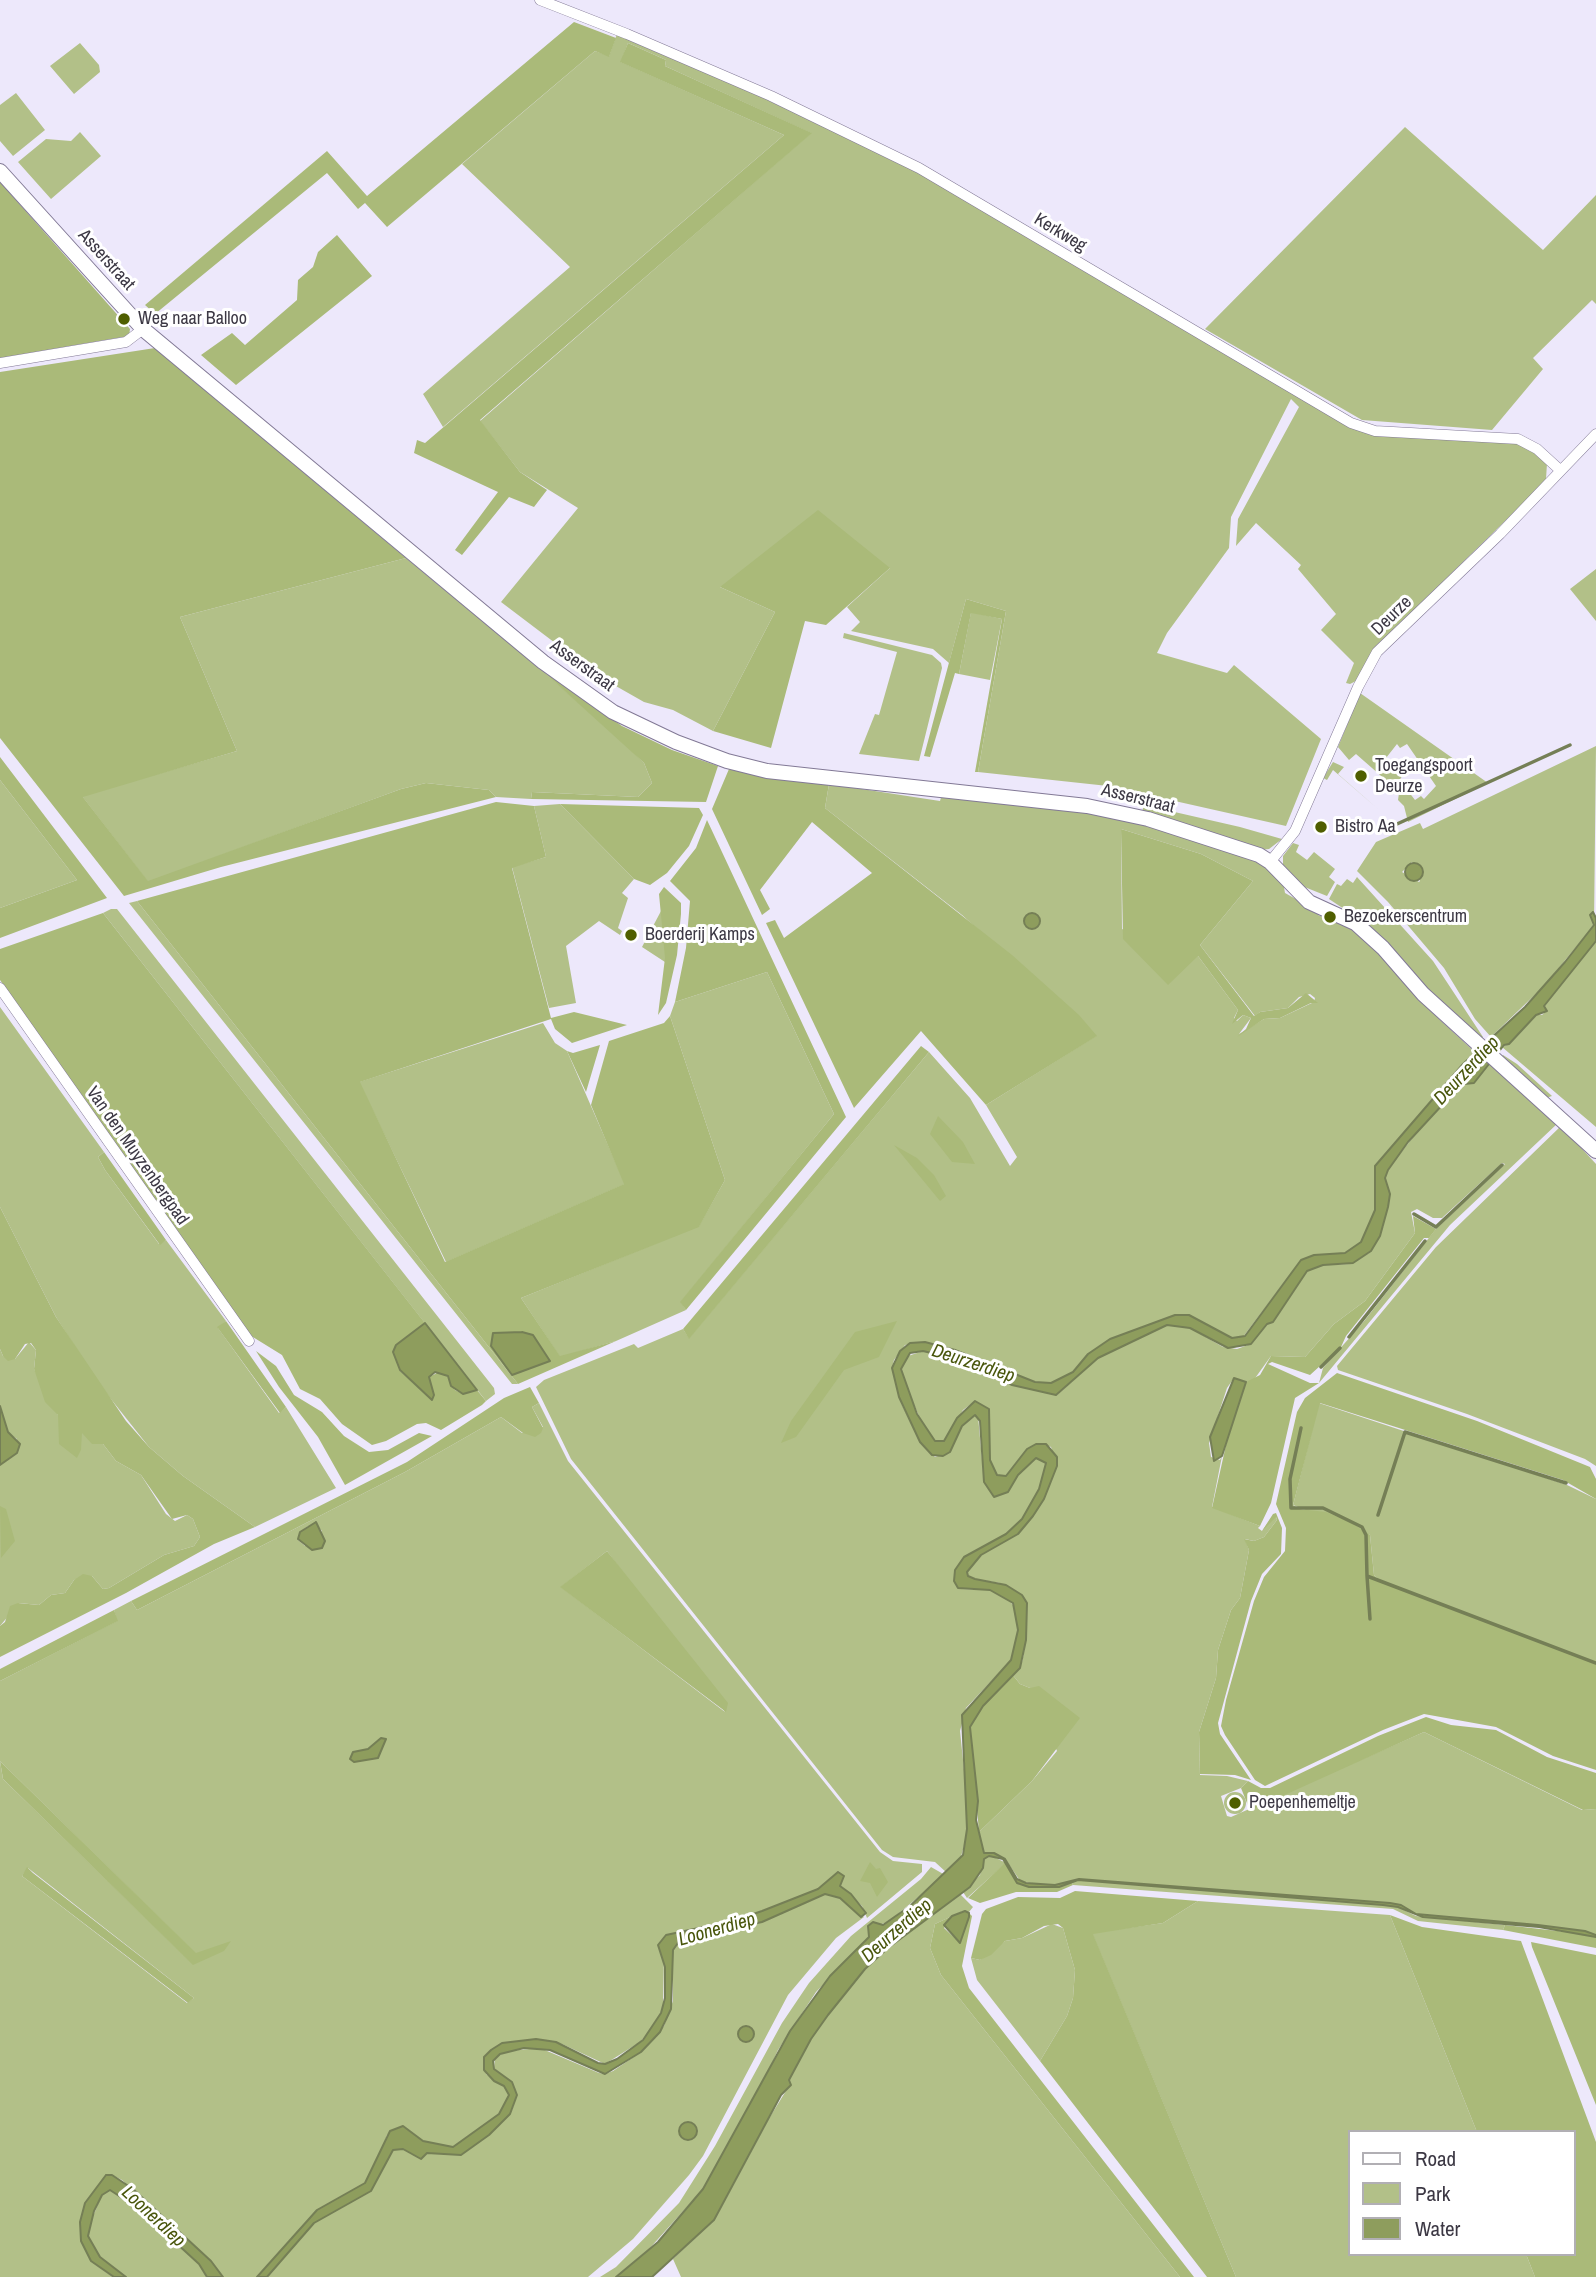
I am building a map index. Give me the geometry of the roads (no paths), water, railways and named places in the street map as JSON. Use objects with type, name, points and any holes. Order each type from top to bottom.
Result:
[{"type":"main road","name":"Asserstraat","points":[[0,171],[143,329],[543,662],[605,707],[637,725],[727,761],[767,771],[1087,806],[1148,819],[1259,855],[1270,862],[1294,888],[1327,901],[1357,925],[1383,948],[1423,994],[1596,1151]]},
{"type":"street","name":"Kerkweg","points":[[540,0],[771,96],[919,168],[1351,423],[1374,431],[1518,439],[1537,449],[1560,470]]},
{"type":"street","points":[[0,363],[126,342],[143,329]]},
{"type":"street","name":"Deurze","points":[[1270,862],[1296,831],[1358,687],[1377,652],[1596,434]]},
{"type":"street","name":"Van den Muyzenbergpad","points":[[0,988],[249,1341]]},
{"type":"water","points":[[1410,863],[1418,863],[1423,872],[1421,879],[1410,881],[1405,876],[1405,868]]},
{"type":"water","name":"Deurzerdiep","points":[[1593,912],[1596,918],[1596,941],[1544,1006],[1547,1011],[1536,1015],[1509,1044],[1504,1045],[1474,1083],[1464,1084],[1456,1090],[1408,1142],[1388,1170],[1385,1178],[1390,1194],[1388,1207],[1380,1236],[1371,1251],[1353,1263],[1323,1265],[1307,1271],[1273,1322],[1267,1324],[1251,1344],[1228,1348],[1190,1328],[1167,1325],[1098,1358],[1056,1395],[1012,1385],[965,1361],[923,1351],[910,1353],[901,1369],[917,1414],[935,1441],[944,1441],[957,1418],[975,1401],[989,1409],[990,1460],[997,1475],[1006,1476],[1027,1449],[1036,1444],[1046,1444],[1057,1457],[1057,1466],[1044,1499],[1033,1516],[1018,1534],[981,1555],[967,1572],[968,1576],[975,1579],[1006,1585],[1022,1595],[1027,1603],[1026,1640],[1020,1668],[983,1706],[970,1727],[978,1801],[976,1820],[984,1853],[994,1853],[1005,1859],[1017,1879],[1026,1883],[1055,1885],[1079,1879],[1390,1903],[1401,1905],[1416,1914],[1585,1931],[1596,1937],[1539,1927],[1423,1917],[1398,1907],[1383,1905],[1078,1880],[1059,1887],[1029,1887],[1017,1883],[1003,1859],[989,1856],[984,1859],[983,1868],[970,1887],[888,1948],[865,1969],[828,2015],[811,2039],[789,2080],[791,2085],[781,2095],[714,2220],[652,2277],[616,2277],[658,2242],[703,2189],[790,2031],[830,1976],[869,1937],[868,1926],[873,1922],[883,1925],[910,1906],[963,1855],[967,1829],[962,1715],[1011,1660],[1018,1630],[1013,1603],[990,1590],[958,1588],[954,1581],[955,1570],[964,1557],[1006,1534],[1022,1519],[1039,1489],[1046,1463],[1036,1458],[1018,1475],[1008,1492],[994,1497],[984,1482],[980,1421],[975,1415],[962,1426],[950,1452],[943,1456],[932,1455],[920,1442],[899,1397],[892,1368],[900,1351],[910,1343],[925,1342],[955,1350],[1035,1382],[1051,1383],[1073,1372],[1088,1354],[1110,1339],[1175,1315],[1189,1315],[1232,1338],[1245,1336],[1301,1260],[1314,1255],[1345,1253],[1361,1242],[1375,1210],[1375,1166],[1463,1064],[1525,1007],[1565,962],[1594,925],[1590,915]]},
{"type":"water","points":[[1032,913],[1040,921],[1032,929],[1024,921]]},
{"type":"water","points":[[425,1323],[477,1390],[463,1394],[451,1386],[448,1376],[435,1372],[429,1377],[434,1395],[432,1400],[400,1370],[393,1352],[396,1345]]},
{"type":"water","points":[[522,1332],[533,1335],[550,1361],[512,1375],[491,1346],[493,1333]]},
{"type":"water","points":[[1234,1378],[1246,1382],[1222,1456],[1214,1461],[1210,1437]]},
{"type":"water","points":[[0,1406],[8,1432],[20,1444],[17,1453],[0,1465]]},
{"type":"water","points":[[316,1522],[325,1541],[322,1548],[312,1550],[298,1539],[300,1532]]},
{"type":"water","points":[[381,1738],[386,1739],[378,1758],[354,1762],[350,1759],[353,1752],[368,1749]]},
{"type":"water","name":"Loonerdiep","points":[[838,1872],[844,1876],[840,1886],[851,1894],[866,1913],[861,1917],[840,1898],[825,1894],[762,1922],[680,1940],[673,1950],[671,2009],[660,2032],[641,2052],[605,2074],[550,2050],[524,2048],[500,2054],[493,2061],[494,2069],[512,2082],[517,2095],[510,2114],[489,2135],[461,2155],[427,2153],[421,2159],[403,2149],[393,2150],[371,2191],[314,2223],[267,2277],[257,2277],[317,2210],[365,2183],[390,2131],[403,2126],[423,2141],[453,2147],[499,2114],[509,2095],[504,2086],[494,2081],[484,2070],[484,2057],[491,2050],[502,2043],[536,2039],[556,2042],[598,2063],[605,2064],[617,2059],[643,2040],[661,2013],[665,1998],[665,1967],[658,1945],[666,1935],[736,1920],[762,1911],[818,1889]]},
{"type":"water","points":[[965,1911],[969,1913],[969,1917],[960,1943],[944,1925],[952,1916]]},
{"type":"water","points":[[743,2026],[749,2026],[754,2034],[752,2040],[743,2042],[738,2037],[738,2031]]},
{"type":"water","points":[[684,2122],[692,2122],[697,2131],[695,2138],[684,2140],[679,2135],[679,2127]]},
{"type":"water","name":"Loonerdiep","points":[[106,2175],[112,2175],[133,2189],[211,2261],[223,2277],[207,2277],[199,2264],[139,2209],[110,2190],[102,2195],[94,2211],[88,2236],[100,2257],[126,2277],[114,2277],[91,2261],[81,2241],[80,2222],[85,2203]]},
{"type":"waterway","points":[[1397,824],[1570,745]]},
{"type":"waterway","points":[[1414,1214],[1436,1227],[1502,1165]]},
{"type":"waterway","points":[[1349,1337],[1425,1241]]},
{"type":"waterway","points":[[1321,1367],[1340,1348]]},
{"type":"waterway","points":[[1301,1428],[1290,1479],[1291,1508],[1323,1508],[1362,1527],[1366,1535],[1367,1576],[1596,1663]]},
{"type":"waterway","points":[[1378,1515],[1405,1432],[1566,1483]]},
{"type":"waterway","points":[[1367,1576],[1370,1619]]},
{"type":"place","name":"Weg naar Balloo","points":[[124,319]]},
{"type":"place","name":"Toegangspoort Deurze","points":[[1361,776]]},
{"type":"place","name":"Bistro Aa","points":[[1321,827]]},
{"type":"place","name":"Bezoekerscentrum","points":[[1330,917]]},
{"type":"place","name":"Boerderij Kamps","points":[[631,935]]},
{"type":"place","name":"Poepenhemeltje","points":[[1235,1803]]}]
